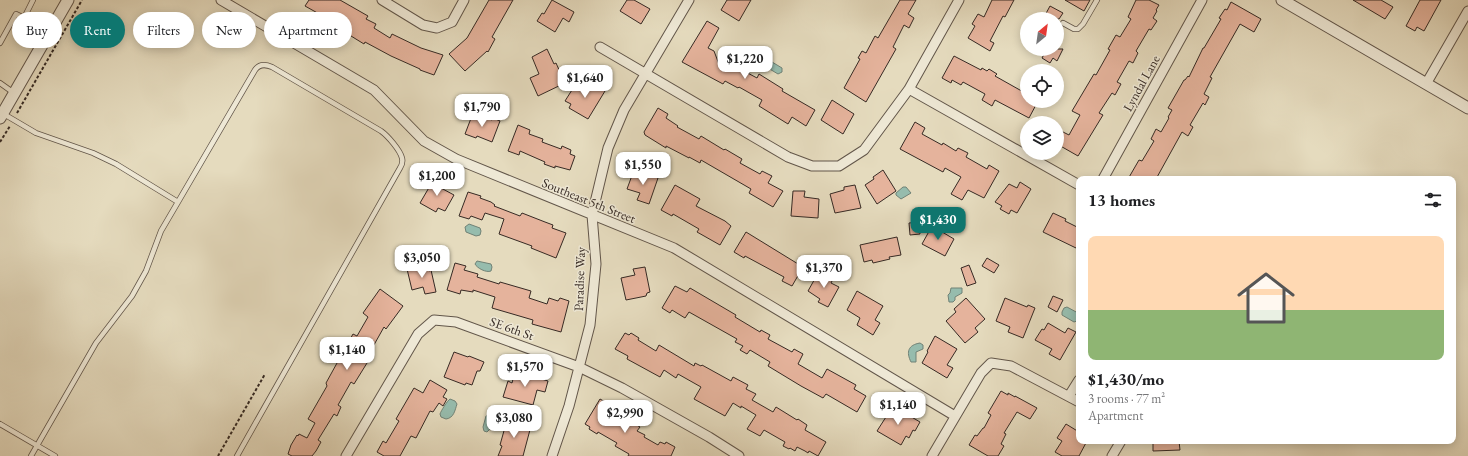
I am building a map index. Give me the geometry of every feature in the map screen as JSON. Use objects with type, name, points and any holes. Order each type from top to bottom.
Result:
[{"type":"street","points":[[61,12],[68,0]]},
{"type":"street","name":"Southeast 5th Street","points":[[221,0],[374,90],[424,141],[450,155],[674,248],[955,416]]},
{"type":"street","points":[[382,0],[423,25],[437,28],[452,22],[464,0]]},
{"type":"street","name":"Paradise Way","points":[[552,456],[569,406],[590,325],[596,264],[592,215],[608,148],[624,110],[689,0]]},
{"type":"street","points":[[600,47],[788,157],[812,166],[839,166],[864,150],[910,89],[959,0]]},
{"type":"street","name":"Lyndal Lane","points":[[1105,176],[1202,0]]},
{"type":"street","points":[[1282,0],[1468,108]]},
{"type":"street","points":[[1426,84],[1468,11]]},
{"type":"street","points":[[1,116],[40,48]]},
{"type":"street","points":[[910,89],[1076,183]]},
{"type":"street","name":"SE 6th St","points":[[346,456],[418,334],[434,320],[456,322],[579,367],[622,388],[709,437],[739,456]]},
{"type":"street","points":[[932,456],[981,373],[991,363],[1011,366],[1076,400]]},
{"type":"street","points":[[1069,396],[1076,385]]},
{"type":"street","points":[[1112,456],[1118,444]]},
{"type":"lane","points":[[27,12],[33,0]]},
{"type":"lane","points":[[1064,24],[1074,29],[1078,29],[1083,24],[1097,0]]},
{"type":"lane","points":[[0,43],[12,21]]},
{"type":"lane","points":[[31,456],[96,343],[132,296],[146,271],[161,231],[254,70],[260,66],[268,65],[381,131],[389,138],[402,157],[402,164],[236,456]]},
{"type":"lane","points":[[0,83],[14,93]]},
{"type":"lane","points":[[1,116],[36,132],[93,153],[116,164],[178,202]]},
{"type":"lane","points":[[0,424],[54,456]]},
{"type":"path","points":[[20,108],[82,0]]},
{"type":"path","points":[[0,142],[6,131]]},
{"type":"path","points":[[218,456],[265,374]]},
{"type":"shaded area","points":[[772,62],[782,68],[782,72],[778,74],[768,68],[768,64]]},
{"type":"shaded area","points":[[903,187],[906,187],[911,193],[901,199],[896,195],[896,193]]},
{"type":"shaded area","points":[[943,210],[956,218],[958,223],[957,225],[947,224],[938,217],[940,212]]},
{"type":"shaded area","points":[[469,224],[480,228],[480,235],[476,236],[466,232],[465,227]]},
{"type":"shaded area","points":[[477,261],[491,264],[491,271],[484,271],[476,266],[475,264]]},
{"type":"shaded area","points":[[951,288],[962,288],[962,293],[955,297],[953,302],[949,302],[948,295]]},
{"type":"shaded area","points":[[1067,307],[1076,312],[1076,321],[1074,322],[1062,315],[1064,308]]},
{"type":"shaded area","points":[[920,343],[923,345],[923,349],[916,352],[916,362],[911,362],[908,352],[913,345]]},
{"type":"shaded area","points":[[450,399],[455,401],[457,404],[451,417],[446,419],[441,417],[440,414]]},
{"type":"shaded area","points":[[489,415],[494,418],[490,429],[487,432],[484,431],[483,427],[486,416]]},
{"type":"building","points":[[309,0],[340,0],[368,16],[366,19],[376,24],[374,28],[390,38],[392,34],[421,48],[443,55],[434,75],[420,70],[365,42],[364,44],[352,37],[352,12],[316,12],[305,6]]},
{"type":"building","points":[[489,0],[513,0],[492,37],[495,39],[488,52],[487,51],[465,71],[449,54],[467,38]]},
{"type":"building","points":[[552,0],[574,12],[569,22],[563,18],[555,32],[537,21],[542,13],[544,14]]},
{"type":"building","points":[[627,0],[634,0],[650,9],[641,24],[620,11]]},
{"type":"building","points":[[727,0],[751,0],[739,21],[721,10]]},
{"type":"building","points":[[900,0],[916,0],[908,14],[914,18],[909,28],[904,25],[893,47],[896,49],[866,102],[844,88],[860,59],[858,58],[862,51],[866,53],[875,36],[878,38]]},
{"type":"building","points":[[992,0],[1014,0],[1005,17],[1003,16],[990,41],[994,43],[990,51],[968,38],[975,26],[972,24],[978,14],[984,17]]},
{"type":"building","points":[[1065,0],[1090,0],[1084,11]]},
{"type":"building","points":[[1136,0],[1149,0],[1159,5],[1153,18],[1157,21],[1151,30],[1149,29],[1136,51],[1138,53],[1133,63],[1129,61],[1117,82],[1121,84],[1115,95],[1112,93],[1099,113],[1103,115],[1078,156],[1064,148],[1064,132],[1069,135],[1080,115],[1072,111],[1094,74],[1096,75],[1110,50],[1108,49],[1116,35],[1120,37],[1131,19],[1128,17]]},
{"type":"building","points":[[1353,0],[1381,0],[1393,7],[1385,19]]},
{"type":"building","points":[[1420,0],[1441,0],[1424,31],[1417,27],[1415,31],[1406,26]]},
{"type":"building","points":[[1231,2],[1261,19],[1254,32],[1240,24],[1210,77],[1212,78],[1204,94],[1209,97],[1205,105],[1203,103],[1190,125],[1193,127],[1188,136],[1182,132],[1158,176],[1130,176],[1139,160],[1142,161],[1154,141],[1151,139],[1156,129],[1161,132],[1172,110],[1168,108],[1184,80],[1188,76],[1189,77],[1203,48],[1221,19],[1219,18],[1225,9],[1227,10]]},
{"type":"building","points":[[1050,6],[1061,12],[1047,12]]},
{"type":"building","points":[[707,21],[719,28],[708,48],[714,51],[720,67],[724,59],[735,66],[737,62],[745,66],[742,70],[757,78],[759,74],[783,89],[782,91],[815,110],[806,126],[792,117],[788,124],[759,106],[762,100],[725,81],[723,84],[682,62]]},
{"type":"building","points":[[547,49],[554,64],[556,63],[565,83],[538,96],[530,78],[539,74],[532,57]]},
{"type":"building","points":[[954,56],[981,70],[982,68],[987,71],[989,69],[997,74],[995,76],[1020,90],[1020,108],[1034,108],[1030,116],[1025,116],[995,100],[992,106],[982,100],[985,94],[963,82],[961,85],[952,80],[951,83],[942,78]]},
{"type":"building","points":[[1043,56],[1060,56],[1057,61],[1053,58],[1050,63],[1042,58]]},
{"type":"building","points":[[577,82],[591,89],[594,84],[605,91],[588,119],[569,108],[571,104],[565,101]]},
{"type":"building","points":[[832,100],[854,114],[843,134],[821,120]]},
{"type":"building","points":[[658,108],[668,114],[666,118],[678,126],[677,127],[699,139],[701,136],[724,150],[725,149],[742,159],[740,163],[760,174],[762,171],[772,176],[768,183],[783,191],[773,207],[749,193],[751,189],[701,160],[700,163],[666,146],[666,148],[645,135],[644,132]]},
{"type":"building","points":[[473,113],[492,120],[493,118],[500,121],[492,142],[477,136],[476,138],[465,134]]},
{"type":"building","points":[[915,122],[925,128],[922,134],[942,145],[943,143],[956,151],[958,148],[968,153],[966,157],[987,169],[989,165],[999,171],[984,198],[968,190],[962,200],[951,194],[961,177],[945,168],[943,172],[900,149]]},
{"type":"building","points":[[518,125],[530,130],[529,134],[543,139],[542,142],[561,149],[562,146],[571,150],[570,154],[575,156],[570,170],[555,166],[555,168],[544,164],[545,162],[520,151],[519,155],[508,151]]},
{"type":"building","points":[[634,170],[658,178],[649,204],[637,200],[640,193],[627,189]]},
{"type":"building","points":[[883,170],[896,191],[877,204],[865,185]]},
{"type":"building","points":[[434,179],[443,185],[441,188],[454,195],[445,211],[438,208],[436,212],[420,203]]},
{"type":"building","points":[[1020,182],[1031,189],[1017,213],[1011,210],[1009,214],[1000,209],[1002,206],[995,202],[1009,184],[1017,188]]},
{"type":"building","points":[[675,185],[700,199],[696,206],[725,221],[731,226],[720,245],[697,232],[699,229],[673,214],[672,216],[661,210]]},
{"type":"building","points":[[855,185],[861,208],[835,213],[830,194],[844,190],[844,187]]},
{"type":"building","points":[[793,191],[805,191],[804,197],[819,199],[818,218],[791,216]]},
{"type":"building","points":[[468,192],[481,196],[480,198],[491,202],[495,205],[494,206],[520,216],[522,213],[553,225],[552,228],[566,233],[556,258],[531,248],[532,246],[499,234],[504,219],[485,213],[482,220],[471,216],[469,219],[459,216]]},
{"type":"building","points":[[1053,213],[1066,219],[1065,221],[1076,226],[1076,248],[1043,232]]},
{"type":"building","points":[[919,222],[920,234],[910,235],[909,223]]},
{"type":"building","points":[[932,226],[954,239],[945,256],[922,244]]},
{"type":"building","points":[[746,232],[803,267],[792,286],[782,281],[784,277],[745,256],[744,258],[734,252]]},
{"type":"building","points":[[897,237],[901,255],[889,257],[890,259],[873,263],[872,260],[864,262],[860,245]]},
{"type":"building","points":[[987,258],[999,265],[994,273],[982,266]]},
{"type":"building","points":[[455,263],[466,266],[464,270],[478,274],[477,277],[499,284],[500,282],[531,291],[529,298],[547,304],[549,298],[558,301],[560,298],[569,301],[561,332],[532,324],[533,320],[492,308],[495,297],[473,290],[473,292],[461,290],[460,294],[447,290]]},
{"type":"building","points":[[428,264],[429,271],[431,270],[436,292],[425,294],[423,287],[412,290],[407,269]]},
{"type":"building","points":[[969,265],[976,283],[967,286],[961,268]]},
{"type":"building","points":[[645,267],[650,292],[647,293],[646,296],[626,300],[621,278],[635,275],[633,269]]},
{"type":"building","points":[[826,272],[834,277],[831,283],[839,287],[828,307],[818,302],[820,299],[808,291],[817,275],[823,278]]},
{"type":"building","points":[[675,286],[687,292],[690,288],[736,315],[735,317],[760,332],[761,330],[770,335],[768,339],[792,352],[794,349],[803,354],[798,364],[822,378],[827,369],[856,385],[854,389],[866,396],[857,412],[826,394],[823,398],[801,386],[768,366],[770,362],[750,350],[747,354],[740,350],[743,346],[735,342],[737,339],[689,312],[685,318],[672,310],[670,313],[662,308]]},
{"type":"building","points":[[380,289],[403,306],[386,329],[384,327],[370,352],[372,353],[367,363],[354,384],[351,382],[338,405],[341,407],[337,416],[334,414],[318,440],[321,442],[316,451],[312,456],[292,456],[288,454],[297,435],[298,436],[299,434],[307,438],[315,423],[308,419],[327,386],[326,383],[353,334],[357,336],[368,317],[363,313]]},
{"type":"building","points":[[857,291],[883,306],[875,320],[880,323],[873,335],[857,325],[860,318],[847,310]]},
{"type":"building","points":[[1053,296],[1063,300],[1057,312],[1048,307]]},
{"type":"building","points":[[966,298],[985,319],[975,328],[978,332],[965,343],[946,321],[956,312],[954,309]]},
{"type":"building","points":[[1005,298],[1027,307],[1028,305],[1035,308],[1023,338],[1008,332],[1010,327],[996,321]]},
{"type":"building","points":[[1048,323],[1065,333],[1068,328],[1076,332],[1060,360],[1049,354],[1052,349],[1035,340]]},
{"type":"building","points":[[625,333],[629,335],[631,333],[639,338],[638,340],[656,351],[659,345],[694,366],[695,363],[701,366],[702,365],[731,381],[733,377],[748,385],[746,389],[756,394],[752,400],[773,412],[776,407],[797,420],[798,419],[807,425],[805,430],[826,442],[818,456],[797,447],[795,451],[790,448],[789,449],[783,446],[785,442],[764,430],[760,436],[747,429],[756,415],[741,406],[741,408],[733,403],[725,416],[694,399],[701,387],[678,374],[676,378],[664,370],[660,377],[627,359],[628,356],[615,349]]},
{"type":"building","points":[[935,336],[957,349],[947,365],[953,368],[947,378],[922,363]]},
{"type":"building","points":[[454,352],[484,362],[480,371],[477,371],[472,385],[466,383],[465,385],[444,377]]},
{"type":"building","points":[[515,371],[548,381],[545,392],[537,390],[533,405],[503,397],[508,381],[512,383]]},
{"type":"building","points":[[430,380],[447,390],[443,397],[447,399],[443,406],[439,403],[433,412],[430,411],[416,438],[411,436],[400,456],[384,456],[377,452],[383,441],[386,443],[399,421],[396,419],[414,388],[423,393]]},
{"type":"building","points":[[1001,391],[1008,395],[1008,393],[1015,396],[1037,408],[1030,419],[1017,412],[1004,433],[1006,434],[1001,444],[1004,446],[998,456],[988,456],[969,445],[975,435],[977,436],[984,428],[991,415],[988,413]]},
{"type":"building","points":[[600,399],[609,404],[606,412],[628,425],[630,421],[640,427],[637,431],[645,435],[644,437],[658,445],[660,442],[665,444],[666,442],[675,447],[671,456],[628,456],[629,454],[615,446],[617,443],[598,432],[597,434],[589,429],[590,427],[585,424]]},
{"type":"building","points":[[893,406],[920,422],[915,431],[913,430],[909,438],[906,436],[901,445],[877,431]]},
{"type":"building","points":[[507,420],[531,426],[523,456],[498,456],[502,446],[500,445]]},
{"type":"building","points":[[1066,424],[1076,430],[1076,444],[1085,444],[1079,456],[1062,456],[1055,452],[1062,441],[1057,438]]},
{"type":"building","points":[[1153,444],[1179,444],[1180,450],[1153,451]]}]
